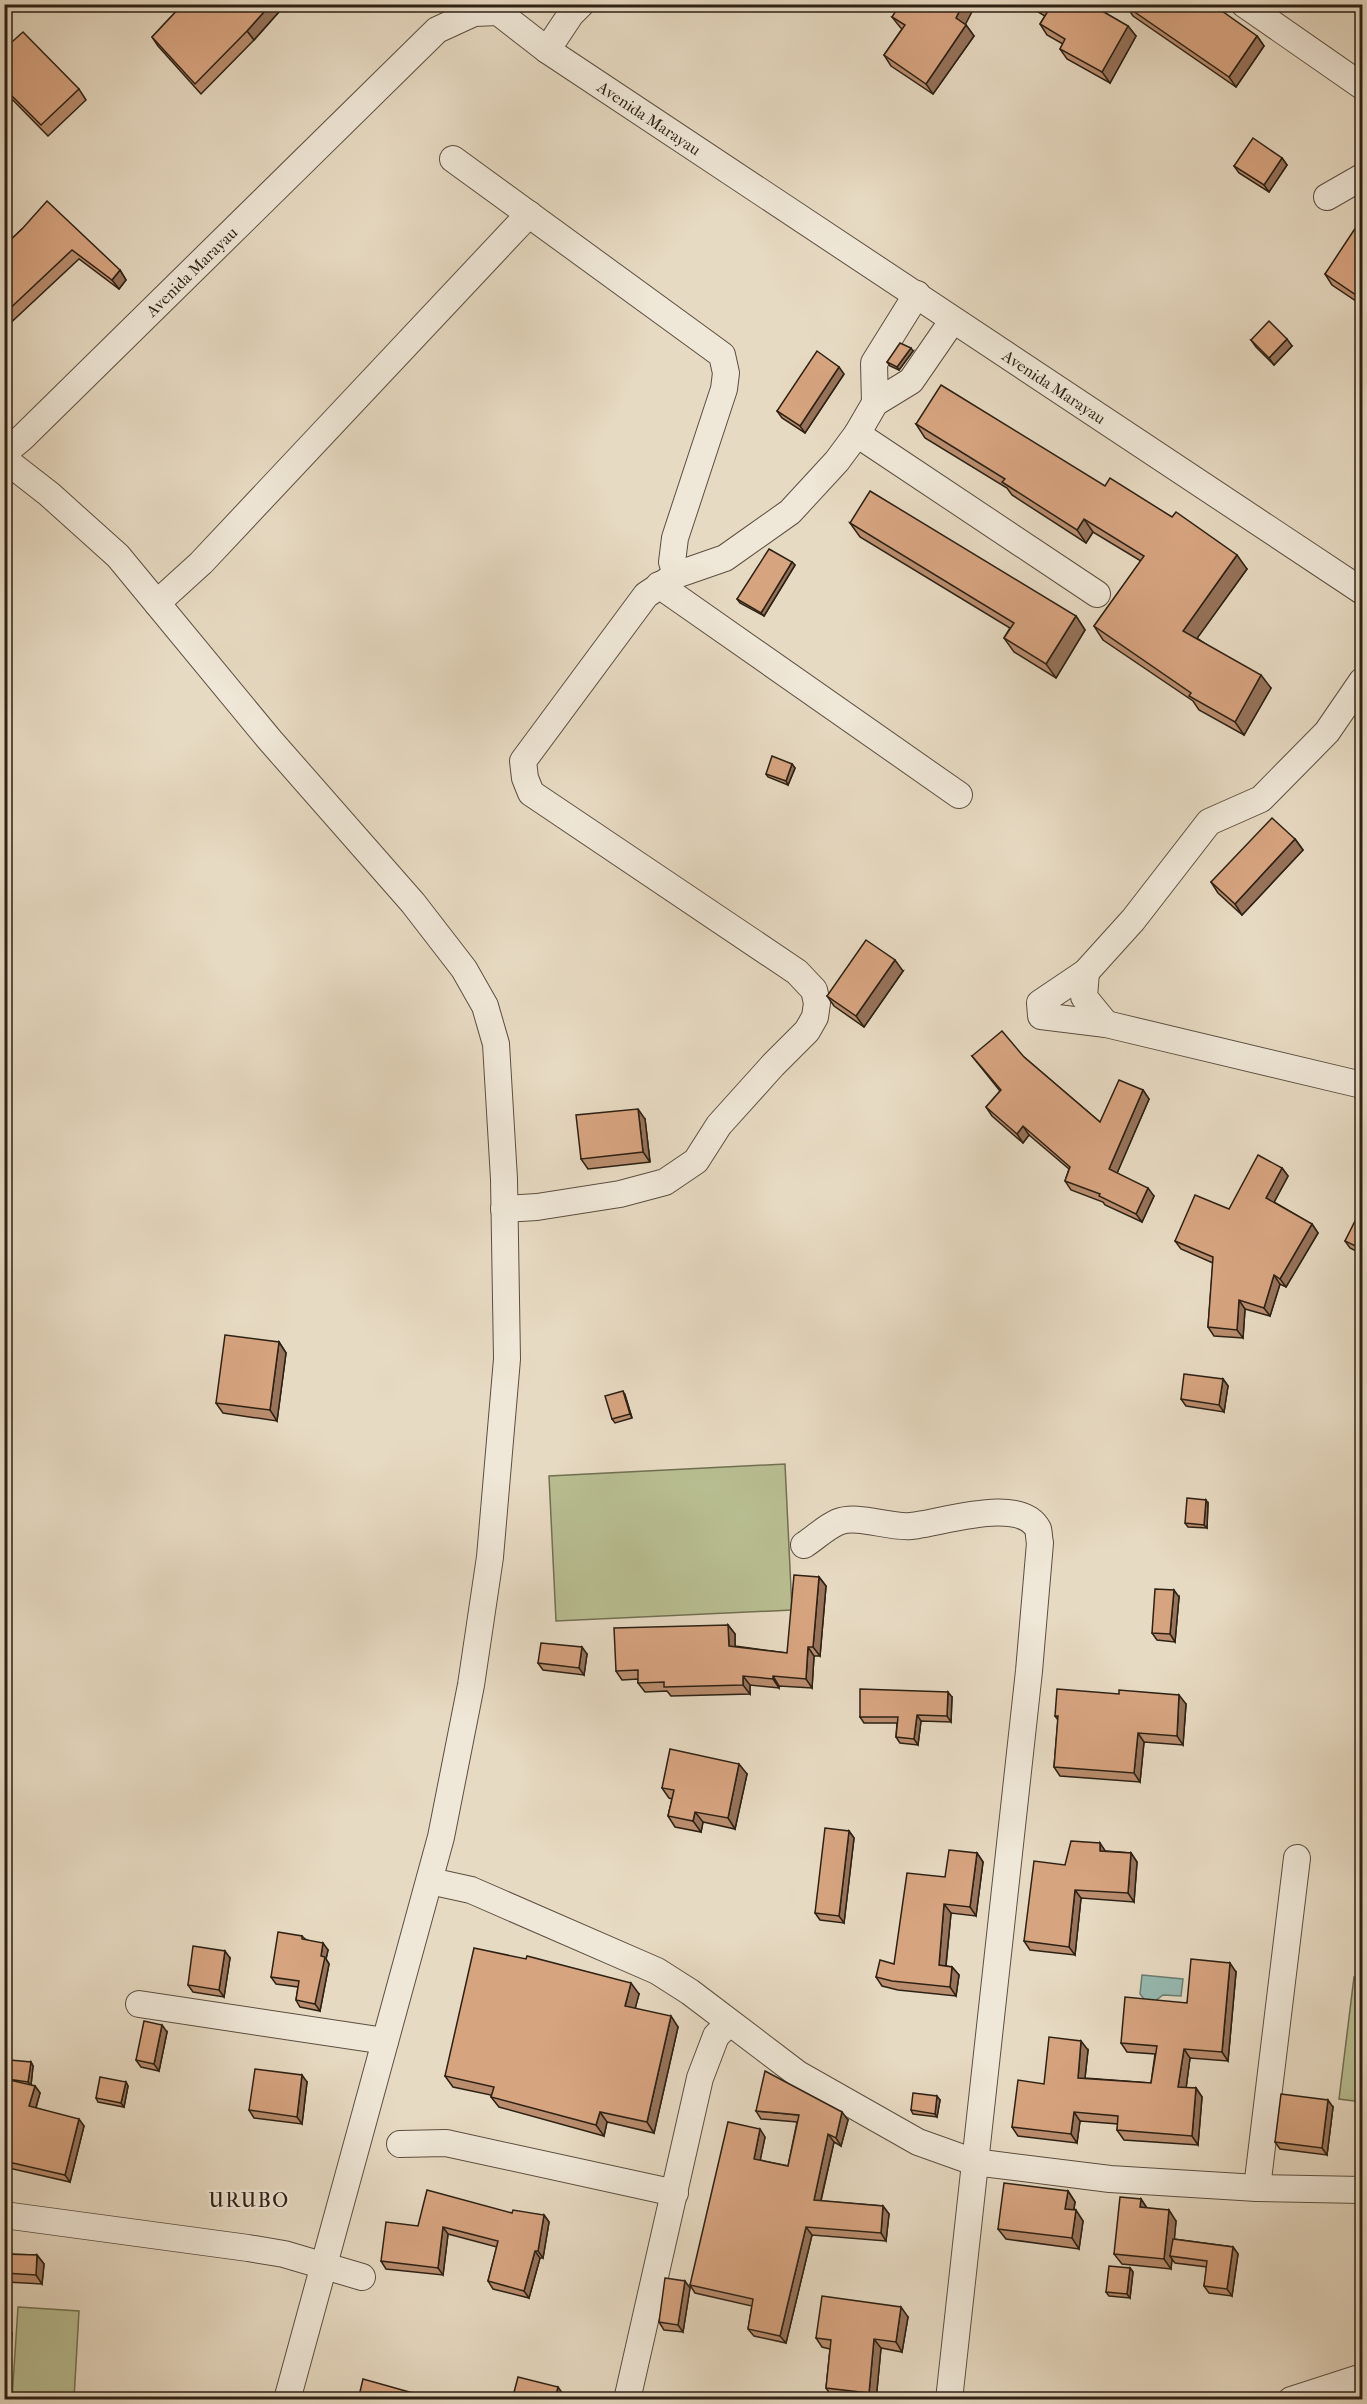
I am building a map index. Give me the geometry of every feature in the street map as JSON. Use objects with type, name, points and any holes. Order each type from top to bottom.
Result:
[{"type":"street","points":[[547,50],[580,4]]},
{"type":"street","points":[[1244,4],[1362,86]]},
{"type":"street","name":"Avenida Marayau","points":[[4,453],[22,438],[437,30],[474,13],[499,8],[547,50],[1362,591]]},
{"type":"street","points":[[453,159],[722,356],[726,373],[724,389],[675,538],[667,580]]},
{"type":"street","points":[[1327,197],[1362,177]]},
{"type":"street","points":[[157,603],[201,563],[529,214]]},
{"type":"street","points":[[875,402],[874,363],[917,294]]},
{"type":"street","points":[[504,1209],[582,1201],[664,1182],[696,1161],[719,1125],[807,1031],[815,1017],[818,1003],[814,990],[797,972],[531,793],[525,778],[524,761],[646,595],[667,580],[725,558],[790,512],[837,461],[857,434],[875,402],[911,381],[953,320]]},
{"type":"street","points":[[857,434],[1097,594]]},
{"type":"street","points":[[4,459],[118,556],[269,739],[413,903],[464,969],[485,1006],[496,1044],[504,1209],[507,1359],[490,1557],[471,1685],[430,1881],[287,2400]]},
{"type":"street","points":[[667,580],[959,795]]},
{"type":"street","points":[[1362,681],[1327,732],[1261,799],[1209,822],[1133,920],[1086,972],[1040,1003],[1041,1016],[1106,1024],[1362,1084]]},
{"type":"street","points":[[1086,972],[1084,997],[1106,1024]]},
{"type":"street","points":[[804,1545],[838,1522],[853,1519],[894,1527],[911,1527],[963,1515],[1001,1512],[1027,1519],[1038,1529],[1040,1543],[1029,1671],[949,2400]]},
{"type":"street","points":[[1257,2188],[1297,1858]]},
{"type":"street","points":[[430,1881],[471,1890],[657,1971],[690,1992],[798,2074],[918,2142],[974,2162],[1110,2179],[1257,2188],[1362,2190]]},
{"type":"street","points":[[139,2004],[385,2041]]},
{"type":"street","points":[[627,2400],[700,2078],[716,2036],[729,2023]]},
{"type":"street","points":[[400,2144],[446,2143],[675,2193]]},
{"type":"street","points":[[4,2214],[284,2254],[362,2277]]},
{"type":"street","points":[[1291,2400],[1362,2377]]},
{"type":"green space","points":[[785,1464],[792,1610],[556,1621],[549,1476]]},
{"type":"green space","points":[[1354,1977],[1362,1978],[1362,2102],[1339,2099]]},
{"type":"green space","points":[[18,2307],[79,2311],[74,2399],[12,2399]]},
{"type":"water","points":[[1142,1975],[1183,1979],[1181,1996],[1163,1995],[1155,2001],[1145,2000],[1140,1994]]},
{"type":"building","points":[[183,4],[271,4],[195,84],[152,37]]},
{"type":"building","points":[[900,4],[963,4],[956,18],[966,25],[926,84],[884,55],[905,25],[892,17]]},
{"type":"building","points":[[1037,4],[1090,4],[1128,26],[1102,72],[1060,49],[1065,39],[1040,24],[1048,11]]},
{"type":"building","points":[[1127,4],[1212,4],[1257,36],[1229,77],[1126,6]]},
{"type":"building","points":[[23,32],[79,89],[41,125],[4,88],[4,49]]},
{"type":"building","points":[[1253,138],[1282,158],[1264,185],[1234,166]]},
{"type":"building","points":[[47,201],[120,270],[112,280],[72,250],[4,314],[4,246]]},
{"type":"building","points":[[1358,224],[1362,226],[1362,299],[1325,274]]},
{"type":"building","points":[[1269,321],[1287,339],[1269,358],[1251,340]]},
{"type":"building","points":[[900,343],[911,348],[897,367],[887,362]]},
{"type":"building","points":[[817,351],[839,367],[800,426],[777,411]]},
{"type":"building","points":[[941,385],[1105,486],[1110,478],[1172,517],[1176,512],[1237,555],[1183,631],[1261,675],[1235,722],[1189,696],[1191,693],[1094,626],[1144,556],[1084,519],[1077,530],[1002,482],[1005,479],[916,424]]},
{"type":"building","points":[[870,491],[1076,616],[1046,664],[1004,638],[1014,623],[850,523]]},
{"type":"building","points":[[769,549],[792,562],[761,613],[737,599]]},
{"type":"building","points":[[772,756],[792,764],[786,781],[766,774]]},
{"type":"building","points":[[1272,818],[1295,839],[1235,904],[1211,882]]},
{"type":"building","points":[[866,940],[895,960],[856,1016],[827,996]]},
{"type":"building","points":[[1002,1031],[1024,1057],[1100,1122],[1119,1080],[1143,1090],[1109,1169],[1148,1188],[1136,1214],[1099,1196],[1100,1194],[1065,1181],[1070,1167],[1023,1126],[1017,1134],[986,1107],[1001,1090],[972,1056]]},
{"type":"building","points":[[638,1109],[643,1152],[581,1159],[576,1115]]},
{"type":"building","points":[[1258,1155],[1282,1168],[1266,1198],[1312,1224],[1280,1279],[1274,1275],[1264,1308],[1239,1300],[1237,1330],[1208,1327],[1213,1257],[1175,1241],[1195,1195],[1229,1209]]},
{"type":"building","points":[[1355,1221],[1362,1224],[1362,1249],[1345,1241]]},
{"type":"building","points":[[1362,1249],[1362,1264],[1356,1261]]},
{"type":"building","points":[[225,1335],[279,1342],[270,1410],[216,1403]]},
{"type":"building","points":[[1184,1374],[1223,1379],[1219,1405],[1181,1399]]},
{"type":"building","points":[[623,1391],[630,1414],[612,1419],[605,1396]]},
{"type":"building","points":[[1187,1498],[1206,1500],[1204,1525],[1185,1523]]},
{"type":"building","points":[[794,1575],[819,1577],[813,1647],[808,1647],[806,1679],[743,1676],[743,1685],[664,1687],[664,1682],[638,1683],[638,1670],[616,1671],[614,1628],[728,1625],[729,1646],[787,1653]]},
{"type":"building","points":[[1155,1589],[1174,1590],[1170,1634],[1152,1633]]},
{"type":"building","points":[[541,1643],[582,1647],[579,1668],[538,1663]]},
{"type":"building","points":[[860,1689],[948,1692],[947,1716],[917,1715],[914,1739],[896,1737],[898,1717],[860,1717]]},
{"type":"building","points":[[1057,1689],[1119,1694],[1119,1690],[1179,1695],[1177,1736],[1138,1733],[1134,1773],[1054,1767],[1058,1716],[1055,1716]]},
{"type":"building","points":[[670,1749],[739,1764],[728,1818],[695,1812],[693,1821],[668,1816],[674,1790],[662,1788]]},
{"type":"building","points":[[825,1828],[849,1831],[839,1916],[815,1913]]},
{"type":"building","points":[[1071,1841],[1100,1843],[1100,1851],[1131,1853],[1128,1893],[1075,1890],[1069,1947],[1024,1941],[1034,1861],[1065,1865]]},
{"type":"building","points":[[949,1850],[977,1853],[970,1907],[944,1904],[939,1965],[952,1967],[950,1987],[892,1981],[876,1977],[880,1960],[894,1964],[907,1873],[945,1877]]},
{"type":"building","points":[[278,1932],[302,1936],[302,1939],[323,1943],[321,1956],[325,1957],[315,2004],[296,2000],[299,1981],[271,1977]]},
{"type":"building","points":[[193,1946],[225,1951],[219,1990],[188,1985]]},
{"type":"building","points":[[474,1948],[526,1959],[527,1956],[631,1983],[625,2006],[671,2016],[647,2122],[600,2112],[596,2125],[491,2097],[494,2087],[445,2076]]},
{"type":"building","points":[[1191,1959],[1230,1963],[1222,2052],[1184,2049],[1178,2087],[1196,2088],[1192,2136],[1117,2130],[1118,2116],[1074,2112],[1071,2134],[1012,2127],[1018,2080],[1044,2084],[1049,2037],[1081,2041],[1078,2078],[1151,2083],[1157,2046],[1121,2043],[1125,1997],[1187,2003]]},
{"type":"building","points":[[144,2021],[162,2025],[154,2064],[136,2060]]},
{"type":"building","points":[[10,2060],[31,2062],[28,2082],[7,2079]]},
{"type":"building","points":[[255,2069],[302,2075],[297,2117],[249,2110]]},
{"type":"building","points":[[765,2071],[842,2112],[836,2138],[828,2134],[814,2200],[883,2206],[881,2233],[806,2227],[780,2336],[748,2329],[753,2299],[690,2285],[728,2122],[760,2129],[754,2159],[788,2166],[799,2115],[756,2111]]},
{"type":"building","points":[[100,2077],[126,2082],[121,2103],[96,2098]]},
{"type":"building","points":[[10,2080],[35,2086],[29,2106],[79,2119],[65,2175],[4,2161],[4,2102]]},
{"type":"building","points":[[913,2093],[937,2096],[935,2114],[911,2110]]},
{"type":"building","points":[[1281,2094],[1328,2100],[1322,2148],[1275,2142]]},
{"type":"building","points":[[1004,2183],[1068,2191],[1065,2209],[1076,2210],[1072,2238],[998,2229]]},
{"type":"building","points":[[427,2190],[512,2213],[513,2210],[544,2215],[538,2251],[535,2251],[524,2291],[488,2281],[498,2241],[443,2227],[438,2268],[381,2261],[386,2222],[418,2226]]},
{"type":"building","points":[[1120,2197],[1141,2199],[1140,2207],[1169,2210],[1164,2259],[1114,2254]]},
{"type":"building","points":[[1173,2239],[1233,2247],[1227,2289],[1204,2286],[1207,2261],[1170,2256]]},
{"type":"building","points":[[4,2254],[37,2255],[36,2275],[4,2273]]},
{"type":"building","points":[[1109,2266],[1130,2268],[1127,2294],[1106,2292]]},
{"type":"building","points":[[665,2278],[685,2281],[678,2325],[659,2322]]},
{"type":"building","points":[[822,2296],[901,2307],[896,2342],[874,2339],[869,2393],[826,2388],[831,2340],[816,2338]]},
{"type":"building","points":[[518,2377],[558,2387],[555,2400],[512,2400]]},
{"type":"building","points":[[363,2379],[413,2393],[411,2400],[358,2400]]},
{"type":"district","name":"URUBO","points":[[249,2200]]}]
